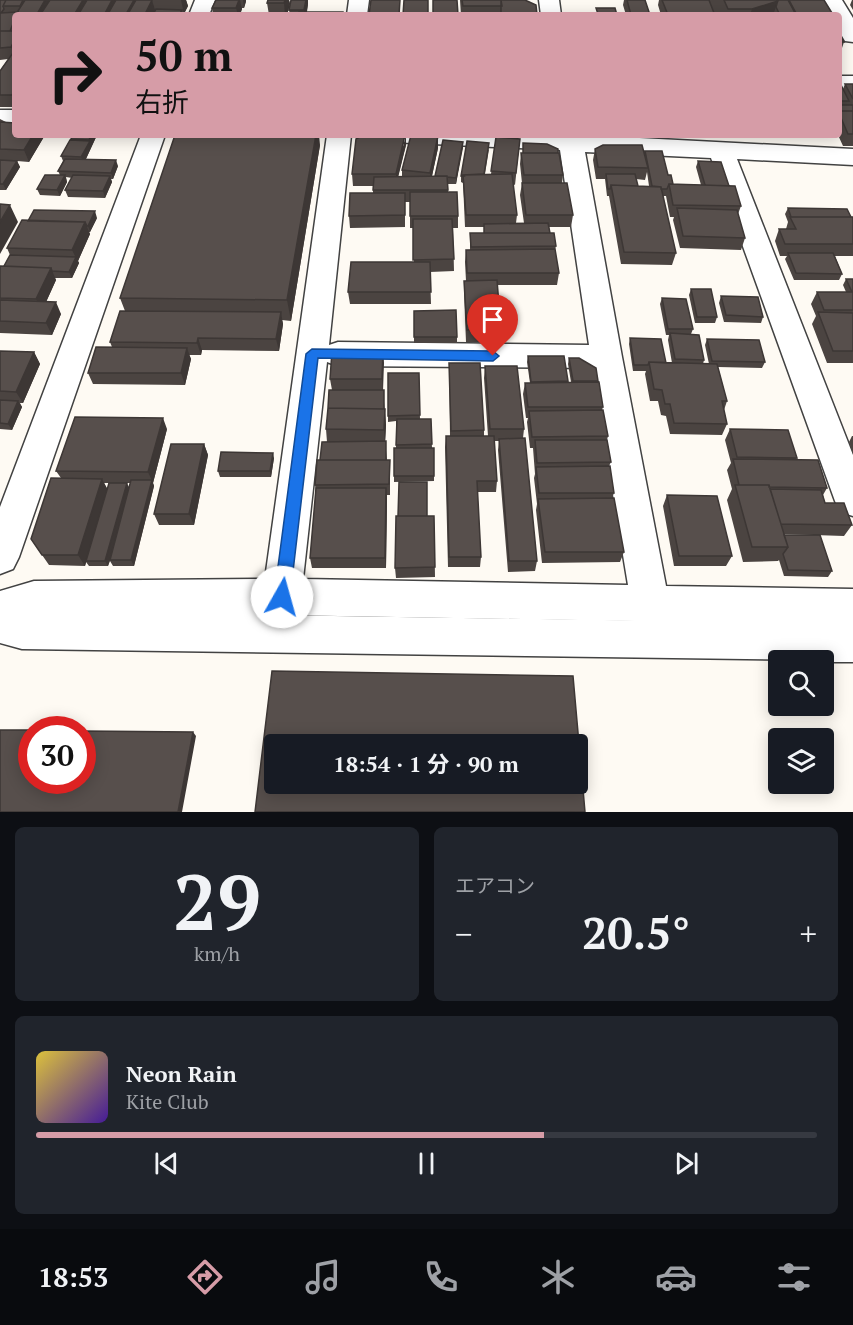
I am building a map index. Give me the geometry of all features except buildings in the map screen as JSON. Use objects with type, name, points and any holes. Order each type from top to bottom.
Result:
[{"type":"street","points":[[842,17],[853,36]]},
{"type":"street","points":[[0,557],[152,138]]},
{"type":"street","points":[[282,597],[339,138]]},
{"type":"street","points":[[526,138],[853,157]]},
{"type":"street","points":[[571,139],[606,357],[653,620]]},
{"type":"street","points":[[721,151],[853,501]]},
{"type":"street","points":[[312,354],[606,357]]},
{"type":"street","points":[[0,609],[34,599],[282,597],[653,620],[853,643]]},
{"type":"street","points":[[0,624],[22,630],[653,620],[853,607]]},
{"type":"route","points":[[282,597],[312,354],[493,356]]}]
